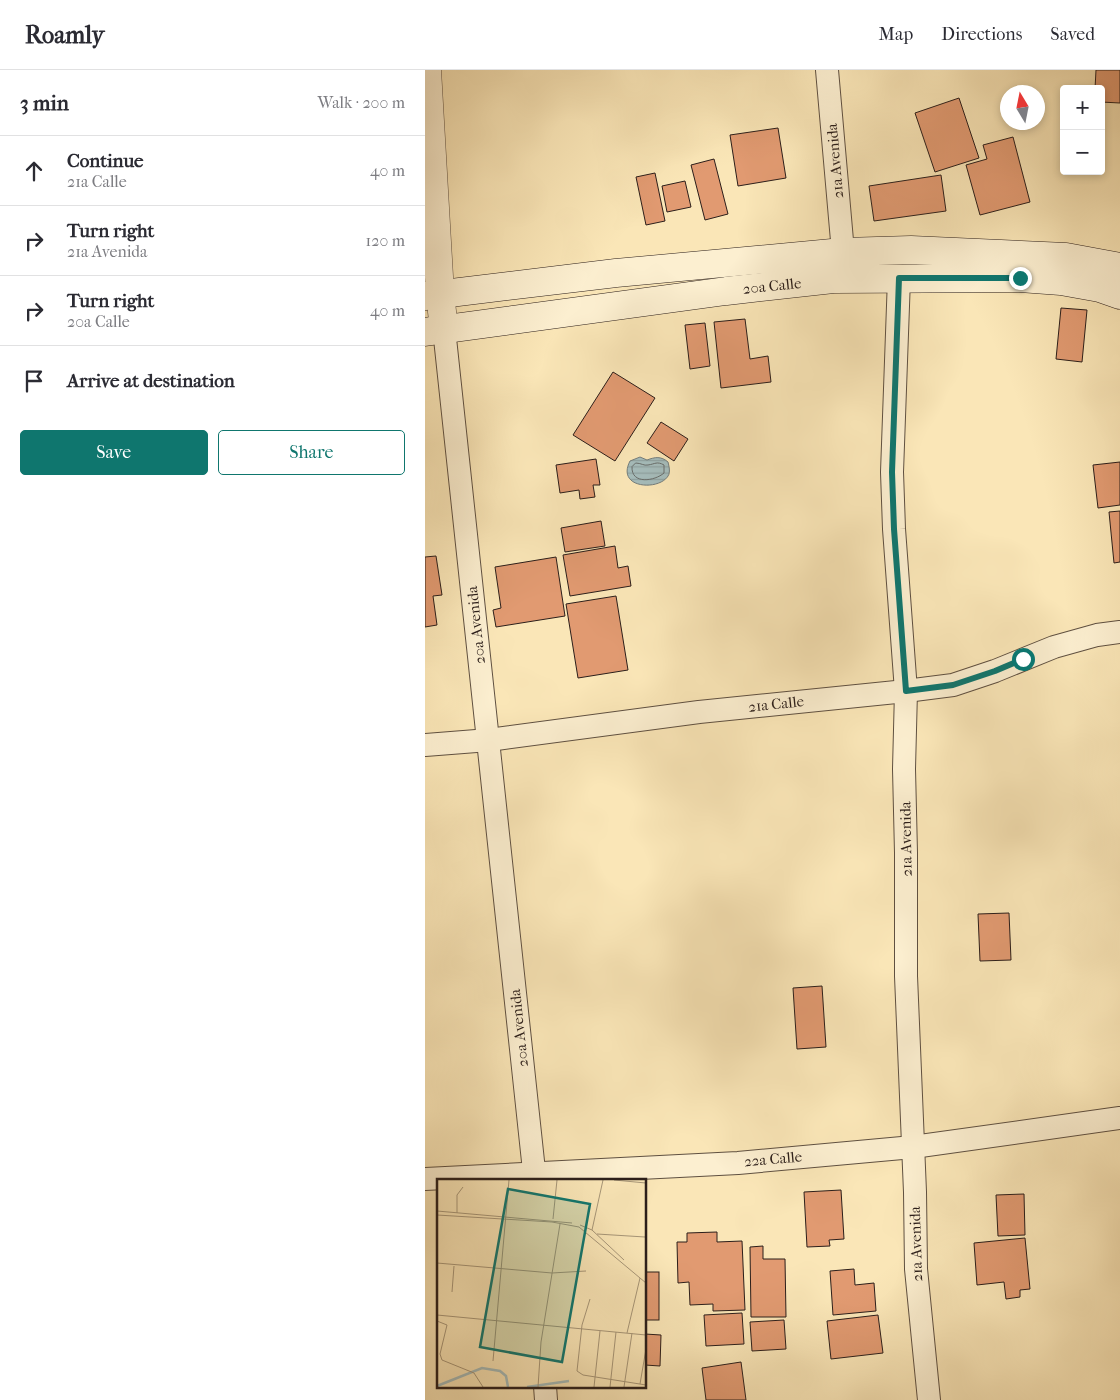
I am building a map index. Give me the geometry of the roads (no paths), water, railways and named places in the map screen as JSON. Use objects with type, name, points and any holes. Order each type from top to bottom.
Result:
[{"type":"main road","name":"20a Avenida","points":[[427,70],[435,331]]},
{"type":"main road","name":"20a Calle","points":[[433,295],[616,273],[843,252],[911,250],[1058,257],[1120,267]]},
{"type":"main road","name":"20a Calle","points":[[435,331],[726,291],[833,280],[1020,278],[1053,280],[1100,288],[1120,295]]},
{"type":"street","name":"21a Avenida","points":[[827,70],[843,252]]},
{"type":"street","name":"21a Avenida","points":[[899,278],[892,472],[894,529],[906,691],[904,769],[906,976],[915,1192],[916,1269],[929,1400]]},
{"type":"street","name":"20a Avenida","points":[[435,331],[489,740],[535,1176]]},
{"type":"street","name":"21a Calle","points":[[425,745],[489,740],[699,712],[953,685],[995,671],[1054,647],[1097,635],[1120,632]]},
{"type":"street","name":"22a Calle","points":[[425,1179],[535,1176],[739,1163],[913,1147],[1120,1118]]},
{"type":"water","points":[[640,457],[647,460],[660,458],[668,462],[669,474],[665,480],[650,485],[642,485],[629,478],[627,471],[630,461]]}]
